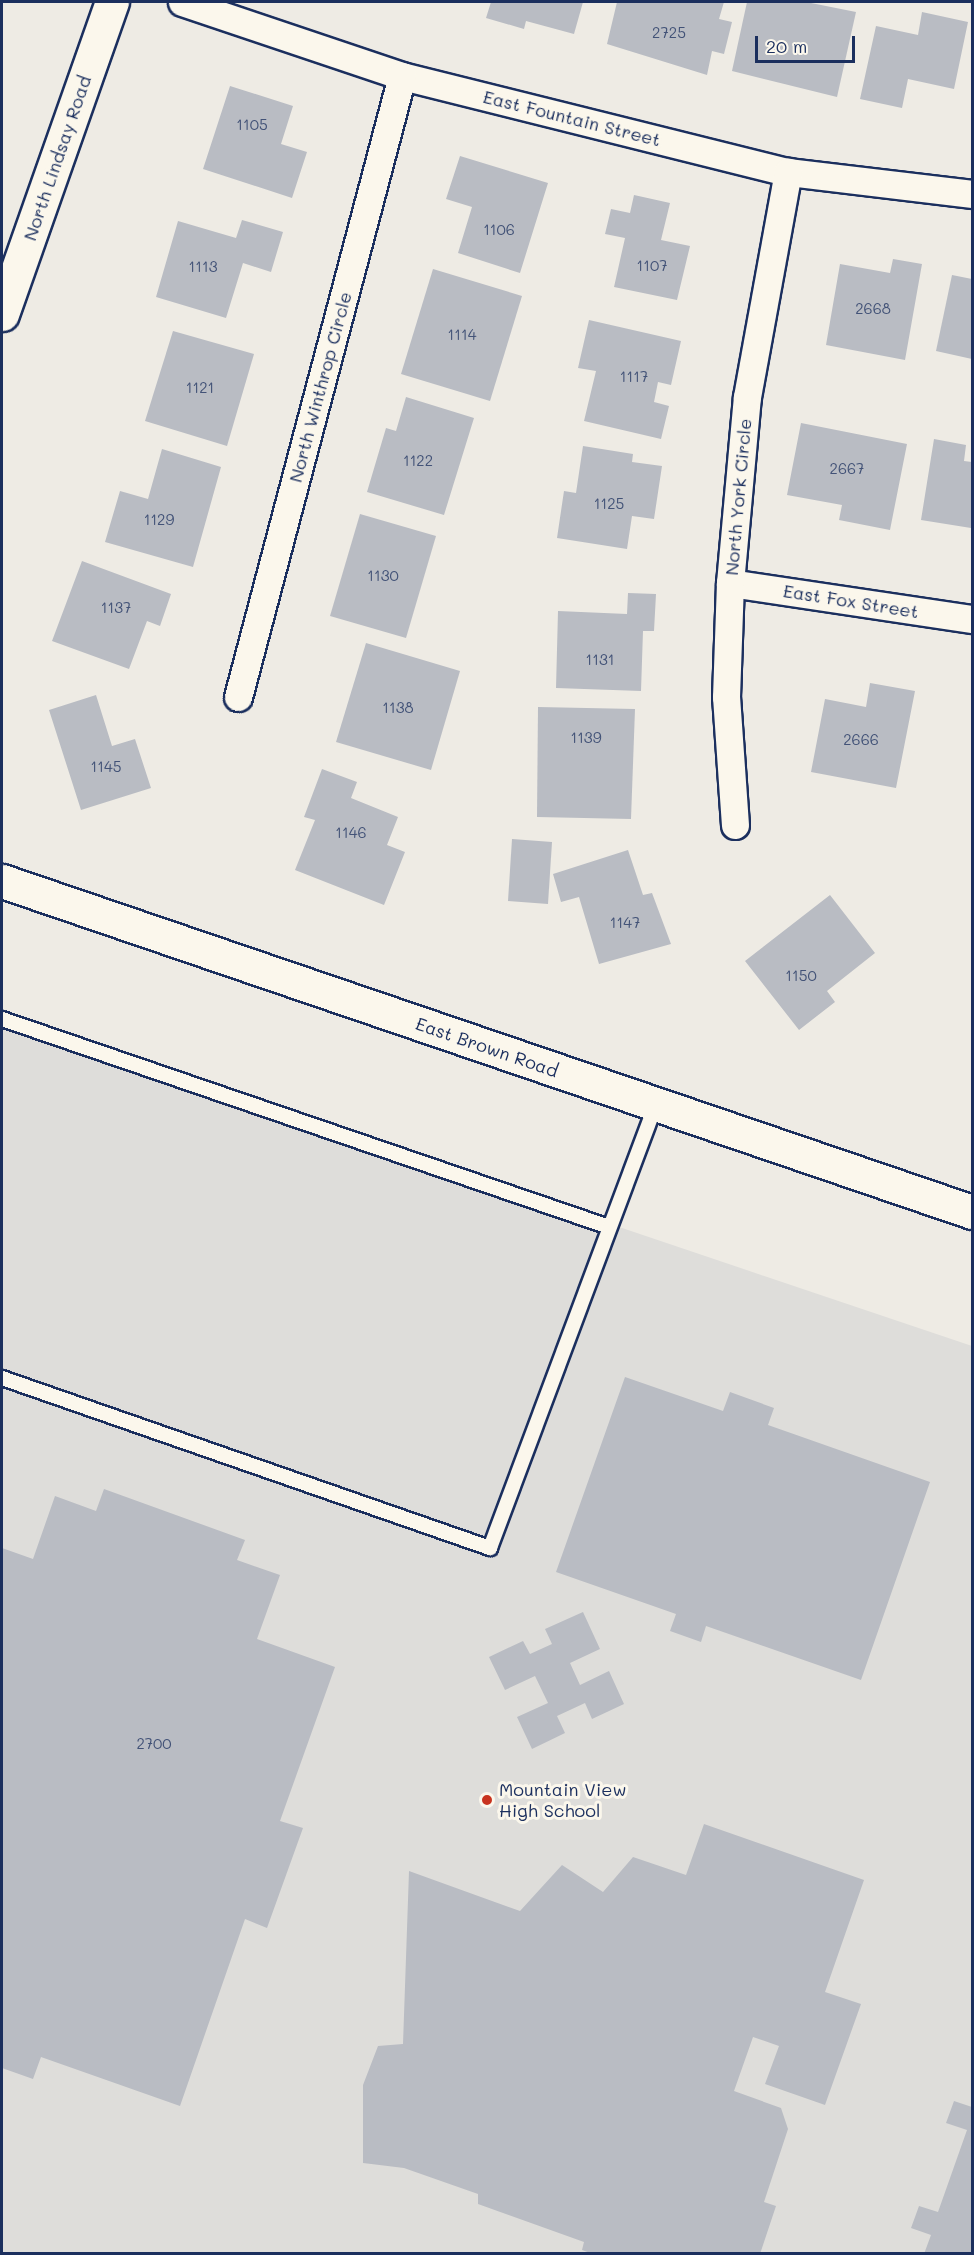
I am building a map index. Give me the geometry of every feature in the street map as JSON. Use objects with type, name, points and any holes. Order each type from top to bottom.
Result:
[{"type":"main road","name":"North Lindsay Road","points":[[2,314],[112,2]]},
{"type":"main road","name":"East Brown Road","points":[[2,881],[972,1212]]},
{"type":"street","name":"East Fountain Street","points":[[182,2],[402,76],[788,172],[972,194]]},
{"type":"street","name":"North Winthrop Circle","points":[[238,698],[402,76]]},
{"type":"street","name":"North York Circle","points":[[735,825],[726,697],[730,583],[747,398],[788,172]]},
{"type":"street","name":"East Fox Street","points":[[730,583],[972,619]]},
{"type":"lane","points":[[2,1019],[609,1227]]},
{"type":"lane","points":[[2,1378],[490,1548],[656,1104]]},
{"type":"shaded area","name":"Mountain View High School","points":[[2,1019],[972,1346],[972,2253],[2,2254]]},
{"type":"building","points":[[491,2],[583,2],[574,34],[526,21],[524,29],[486,18]]},
{"type":"building","points":[[617,2],[724,2],[719,19],[732,22],[724,54],[712,51],[707,75],[607,44]]},
{"type":"building","points":[[747,2],[806,2],[856,12],[837,97],[732,71]]},
{"type":"building","points":[[922,12],[968,22],[954,89],[908,79],[902,108],[860,99],[876,26],[918,35]]},
{"type":"building","points":[[230,86],[293,106],[281,144],[307,152],[292,198],[203,169]]},
{"type":"building","points":[[460,156],[548,183],[520,273],[458,253],[472,207],[446,199]]},
{"type":"building","points":[[634,195],[670,203],[661,240],[690,246],[677,300],[614,287],[625,238],[605,234],[611,209],[630,213]]},
{"type":"building","points":[[242,220],[283,232],[271,272],[243,263],[226,318],[156,297],[178,221],[236,238]]},
{"type":"building","points":[[893,259],[922,264],[905,360],[826,345],[840,264],[890,273]]},
{"type":"building","points":[[433,269],[522,296],[490,401],[401,374]]},
{"type":"building","points":[[952,275],[972,279],[972,359],[936,351]]},
{"type":"building","points":[[589,320],[681,341],[671,385],[658,382],[654,402],[669,406],[661,439],[584,421],[596,371],[578,368]]},
{"type":"building","points":[[173,331],[254,354],[227,446],[145,421]]},
{"type":"building","points":[[406,397],[474,418],[444,515],[367,492],[386,428],[396,431]]},
{"type":"building","points":[[801,423],[907,444],[890,530],[839,520],[842,505],[787,495]]},
{"type":"building","points":[[934,439],[966,445],[964,461],[972,462],[972,543],[971,528],[921,520]]},
{"type":"building","points":[[583,446],[633,454],[632,462],[662,466],[654,519],[632,516],[627,549],[557,538],[564,491],[576,493]]},
{"type":"building","points":[[162,449],[221,467],[193,567],[105,542],[120,491],[148,499]]},
{"type":"building","points":[[360,514],[436,536],[406,638],[330,616]]},
{"type":"building","points":[[82,561],[171,594],[160,626],[147,621],[129,669],[52,641]]},
{"type":"building","points":[[628,593],[656,594],[654,631],[643,631],[641,691],[556,688],[558,611],[627,614]]},
{"type":"building","points":[[366,643],[460,671],[431,770],[336,742]]},
{"type":"building","points":[[870,683],[915,691],[896,788],[811,772],[825,699],[866,707]]},
{"type":"building","points":[[96,695],[112,746],[135,739],[151,788],[81,810],[49,710]]},
{"type":"building","points":[[538,707],[635,709],[631,819],[537,817]]},
{"type":"building","points":[[322,769],[357,782],[351,798],[398,817],[387,845],[405,852],[384,905],[295,870],[315,820],[304,817]]},
{"type":"building","points":[[512,839],[552,842],[548,904],[508,901]]},
{"type":"building","points":[[628,850],[643,895],[652,893],[671,944],[599,964],[579,897],[561,902],[553,874]]},
{"type":"building","points":[[830,895],[875,953],[827,991],[835,1002],[799,1030],[745,961]]},
{"type":"building","points":[[625,1377],[723,1411],[730,1392],[774,1408],[768,1425],[930,1482],[861,1680],[706,1626],[701,1642],[670,1631],[676,1614],[556,1572]]},
{"type":"building","points":[[104,1489],[245,1540],[237,1560],[280,1575],[257,1639],[335,1667],[280,1821],[303,1828],[267,1928],[245,1919],[180,2106],[41,2057],[33,2079],[2,2068],[2,1548],[33,1559],[55,1496],[96,1511]]},
{"type":"building","points":[[583,1612],[600,1649],[570,1663],[580,1685],[609,1671],[624,1704],[592,1719],[585,1703],[557,1716],[565,1733],[532,1749],[517,1717],[548,1703],[535,1676],[505,1690],[489,1657],[523,1641],[530,1654],[552,1644],[545,1629]]},
{"type":"building","points":[[704,1824],[864,1880],[825,1992],[861,2004],[825,2105],[765,2084],[779,2046],[753,2037],[734,2091],[781,2108],[788,2129],[764,2202],[776,2206],[760,2254],[593,2254],[582,2250],[584,2242],[478,2204],[478,2194],[404,2168],[363,2163],[363,2085],[378,2046],[403,2044],[409,1871],[520,1911],[562,1865],[603,1892],[633,1857],[686,1875]]},
{"type":"building","points":[[954,2101],[972,2107],[972,2254],[924,2254],[931,2235],[911,2228],[919,2206],[938,2212],[967,2130],[946,2123]]},
{"type":"place","name":"Mountain View High School","points":[[487,1800]]}]
